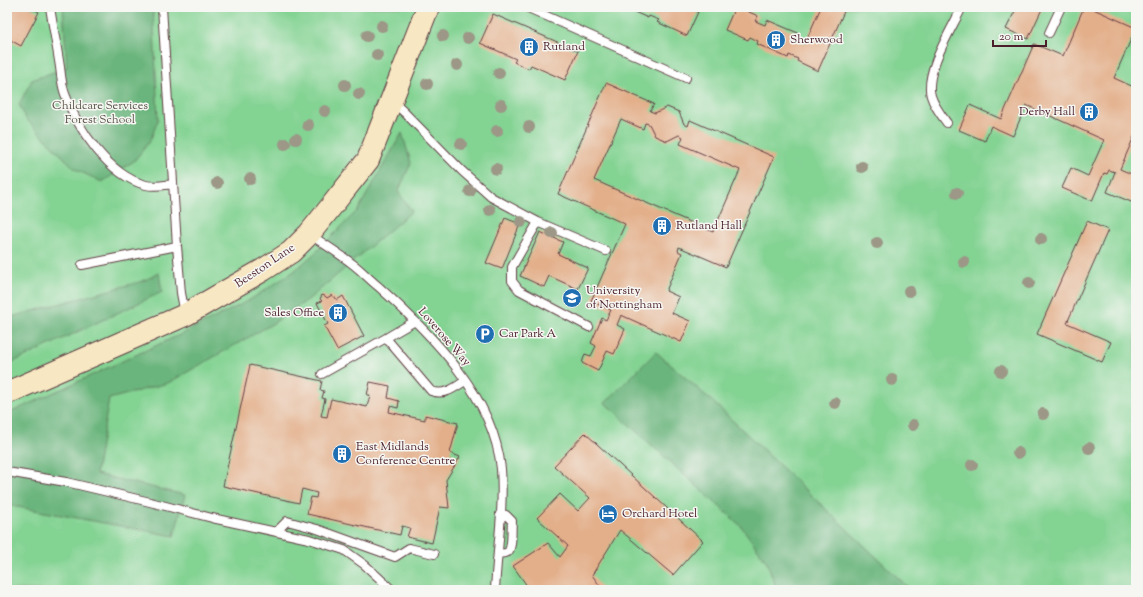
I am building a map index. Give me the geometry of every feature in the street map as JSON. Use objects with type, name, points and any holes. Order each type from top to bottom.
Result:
[{"type":"street","name":"Beeston Lane","points":[[7,393],[185,314],[263,270],[291,252],[308,234],[368,160],[428,7]]},
{"type":"lane","points":[[50,7],[64,93],[88,138],[102,155],[120,173],[129,179],[147,186],[173,184]]},
{"type":"lane","points":[[162,7],[177,246],[181,293],[185,314]]},
{"type":"lane","points":[[526,7],[686,78]]},
{"type":"lane","points":[[947,123],[937,109],[931,96],[929,82],[934,66],[962,7]]},
{"type":"lane","points":[[1049,33],[1061,7]]},
{"type":"lane","points":[[392,101],[491,197],[538,222],[606,250]]},
{"type":"lane","points":[[538,222],[512,267],[512,281],[519,290],[589,327]]},
{"type":"lane","name":"Loverose Way","points":[[308,234],[354,265],[415,321],[458,369],[486,417],[495,440],[501,469],[496,590]]},
{"type":"lane","points":[[82,265],[177,246]]},
{"type":"lane","points":[[322,374],[415,321]]},
{"type":"lane","points":[[386,338],[432,391],[439,394],[451,390],[465,381]]},
{"type":"lane","points":[[7,472],[66,482],[212,518],[309,539],[344,550],[365,565],[392,590]]},
{"type":"lane","points":[[498,554],[507,553],[511,546],[512,521],[506,515],[500,514]]},
{"type":"lane","points":[[276,532],[287,522],[318,529],[395,557],[409,548],[434,554]]},
{"type":"green space","name":"University of Nottingham","points":[[7,7],[1136,7],[1136,590],[7,590]]},
{"type":"green space","name":"Childcare Services Forest School","points":[[63,7],[153,7],[158,120],[150,141],[134,161],[102,182],[75,169],[26,119],[19,104],[32,80],[67,67]]},
{"type":"green space","points":[[402,133],[411,163],[398,192],[412,211],[309,299],[272,324],[168,383],[109,399],[96,474],[185,495],[174,536],[7,505],[7,414],[188,331],[248,301],[293,272],[315,253],[358,210]]},
{"type":"green space","points":[[159,273],[162,292],[7,365],[7,318],[143,281]]},
{"type":"green space","points":[[656,352],[712,401],[911,590],[777,590],[767,562],[741,526],[605,403]]},
{"type":"building","points":[[7,7],[30,7],[39,12],[21,46],[7,38]]},
{"type":"building","points":[[623,7],[696,7],[694,10],[698,12],[687,36],[657,22],[659,20],[649,16],[648,18]]},
{"type":"building","name":"Sherwood","points":[[735,7],[758,16],[755,21],[765,25],[767,20],[798,33],[795,39],[805,43],[821,7],[846,7],[818,71],[797,61],[798,59],[789,55],[788,58],[757,44],[758,41],[750,37],[748,40],[725,30]]},
{"type":"building","points":[[1017,7],[1043,7],[1028,39],[1006,29]]},
{"type":"building","name":"Derby Hall","points":[[1084,7],[1089,7],[1136,28],[1114,78],[1136,88],[1136,132],[1120,169],[1136,176],[1136,204],[1107,192],[1115,172],[1109,170],[1107,174],[1104,173],[1092,201],[1062,188],[1071,168],[1088,176],[1104,140],[1026,105],[1013,136],[991,126],[985,141],[959,130],[970,105],[1001,119],[1034,44],[1063,56]]},
{"type":"building","name":"Rutland","points":[[493,14],[578,51],[565,80],[531,65],[529,69],[514,62],[516,59],[480,43]]},
{"type":"building","name":"Rutland Hall","points":[[606,83],[654,104],[650,111],[655,113],[667,107],[679,112],[684,124],[688,126],[690,120],[774,157],[726,267],[679,247],[678,251],[682,253],[666,291],[679,297],[672,313],[690,321],[681,342],[621,315],[617,325],[625,329],[614,354],[607,351],[598,371],[582,363],[585,354],[591,356],[596,346],[591,343],[602,318],[606,320],[611,310],[591,301],[625,224],[558,194]],"holes":[[[621,119],[643,129],[645,123],[649,124],[655,136],[667,141],[679,135],[683,137],[680,144],[740,170],[713,232],[594,180]]]},
{"type":"building","points":[[505,218],[520,224],[502,269],[486,263]]},
{"type":"building","points":[[1087,221],[1108,230],[1067,323],[1111,342],[1102,362],[1037,334]]},
{"type":"building","points":[[540,232],[563,242],[558,254],[588,268],[578,289],[549,276],[544,287],[520,276]]},
{"type":"building","name":"Sales Office","points":[[322,295],[327,298],[332,295],[337,300],[343,296],[364,336],[337,350],[324,326],[328,324],[317,303],[322,301],[320,299]]},
{"type":"building","name":"East Midlands Conference Centre","points":[[250,365],[322,381],[320,390],[324,391],[322,398],[325,399],[321,416],[327,417],[331,399],[367,407],[370,395],[367,395],[370,382],[390,386],[388,398],[399,401],[398,408],[390,406],[389,412],[425,420],[425,415],[458,423],[450,453],[460,457],[446,480],[449,508],[440,507],[432,543],[407,537],[410,528],[402,526],[400,535],[307,514],[311,497],[316,498],[317,493],[302,489],[299,503],[223,486]]},
{"type":"building","name":"Orchard Hotel","points":[[585,433],[703,541],[673,575],[620,530],[592,575],[603,590],[530,590],[513,566],[548,543],[560,557],[568,546],[537,518],[560,494],[578,511],[590,498],[554,466]]},
{"type":"place","name":"Sherwood","points":[[776,40]]},
{"type":"place","name":"Rutland","points":[[529,47]]},
{"type":"place","name":"Derby Hall","points":[[1089,112]]},
{"type":"place","name":"Rutland Hall","points":[[662,226]]},
{"type":"place","name":"University of Nottingham","points":[[572,298]]},
{"type":"place","name":"Sales Office","points":[[338,313]]},
{"type":"place","name":"Car Park A","points":[[485,334]]},
{"type":"place","name":"East Midlands Conference Centre","points":[[342,454]]},
{"type":"place","name":"Orchard Hotel","points":[[608,514]]}]
